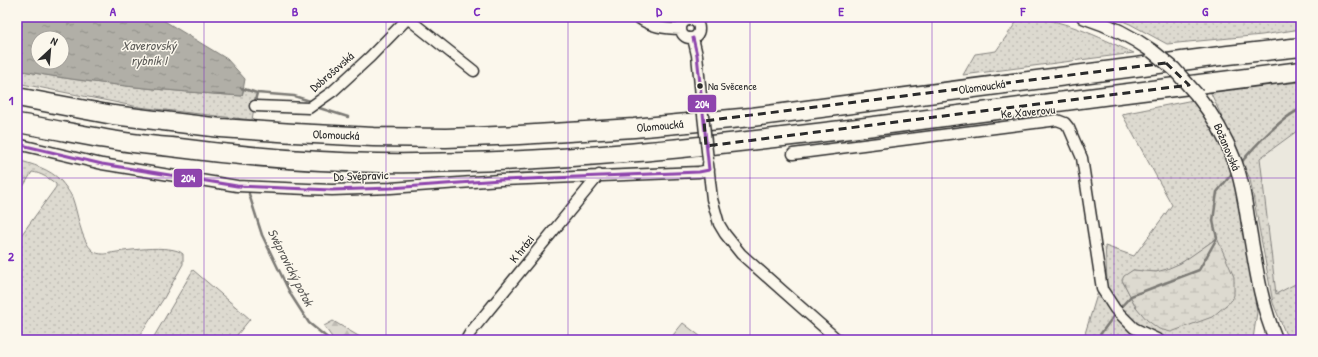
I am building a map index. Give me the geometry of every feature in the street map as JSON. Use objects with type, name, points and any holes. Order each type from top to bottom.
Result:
[{"type":"highway","name":"Olomoucká","points":[[17,97],[113,115],[221,128],[294,134],[446,138],[512,136],[634,128],[752,117],[1228,55],[1301,47]]},
{"type":"highway","name":"Olomoucká","points":[[17,123],[110,140],[231,154],[292,159],[377,163],[503,161],[585,157],[756,141],[1301,71]]},
{"type":"street","points":[[408,17],[474,71]]},
{"type":"street","name":"Dobrošovská","points":[[255,106],[309,108],[333,91],[408,17]]},
{"type":"street","points":[[637,17],[656,27],[681,29]]},
{"type":"street","name":"Božanovská","points":[[1084,17],[1104,24],[1152,51],[1174,69],[1198,95],[1215,120],[1226,141],[1236,167],[1245,200],[1259,284],[1276,340]]},
{"type":"street","points":[[696,19],[699,30],[693,38],[685,37],[681,29],[682,25],[687,21],[696,19]]},
{"type":"street","points":[[693,38],[697,54],[712,199],[720,224],[741,254],[838,340]]},
{"type":"street","name":"Ke Xaverovu","points":[[793,154],[1057,120],[1065,123],[1069,128],[1082,158],[1102,289],[1117,311],[1134,328],[1159,340]]},
{"type":"street","name":"Do Svépravic","points":[[17,144],[102,164],[237,186],[332,190],[391,188],[599,175],[699,172],[708,165]]},
{"type":"street","name":"K hrázi","points":[[466,340],[599,175]]},
{"type":"highlighted area","points":[[1166,63],[1189,85],[706,146],[704,121]]},
{"type":"shaded area","points":[[1301,128],[1301,281],[1276,294],[1260,158]]},
{"type":"green space","points":[[1020,17],[1050,20],[1065,24],[1134,53],[963,75],[975,54],[996,51]]},
{"type":"green space","points":[[1112,17],[1301,17],[1301,29],[1262,35],[1167,44],[1130,24]]},
{"type":"green space","points":[[17,70],[101,83],[157,89],[242,96],[244,89],[257,93],[252,120],[139,107],[17,83]]},
{"type":"green space","points":[[1301,82],[1301,128],[1260,158],[1276,294],[1301,281],[1301,340],[1288,340],[1273,303],[1250,179],[1210,91]]},
{"type":"green space","points":[[1198,99],[1224,148],[1239,201],[1257,312],[1253,339],[1083,340],[1101,282],[1107,280],[1105,246],[1134,256],[1172,205],[1122,114]],"holes":[[[1217,238],[1136,307],[1122,280],[1133,270],[1156,272],[1172,268],[1188,259]]]},
{"type":"green space","points":[[17,160],[46,170],[61,181],[72,197],[82,233],[85,240],[94,252],[105,254],[158,248],[177,251],[183,254],[183,264],[164,298],[137,340],[17,340],[17,241],[56,187],[56,184],[42,175],[32,172],[17,197]]},
{"type":"green space","points":[[1217,238],[1234,277],[1234,295],[1232,300],[1212,317],[1171,332],[1159,329],[1147,320],[1136,307],[1122,280],[1124,276],[1133,270],[1156,272],[1167,269],[1181,263]]},
{"type":"green space","points":[[193,270],[250,319],[233,340],[152,340]]},
{"type":"green space","points":[[333,321],[365,340],[334,340],[324,326]]},
{"type":"green space","points":[[683,323],[705,340],[669,340]]},
{"type":"water","name":"Xaverovský rybník I","points":[[17,17],[158,17],[227,59],[245,79],[242,96],[129,86],[17,70]]},
{"type":"waterway","name":"Svépravický potok","points":[[241,88],[257,93],[255,101]]},
{"type":"waterway","points":[[257,93],[294,96],[310,101]]},
{"type":"waterway","points":[[316,107],[348,117]]},
{"type":"waterway","name":"Svépravický potok","points":[[1241,163],[1277,125],[1285,118],[1301,109]]},
{"type":"waterway","name":"Svépravický potok","points":[[1119,309],[1131,296],[1199,270],[1217,238],[1213,221],[1217,192],[1234,171]]},
{"type":"waterway","name":"Svépravický potok","points":[[249,194],[262,235],[291,295],[309,323],[330,340]]},
{"type":"waterway","name":"Svépravický potok","points":[[1096,340],[1116,313]]},
{"type":"transit line","name":"204","points":[[693,38],[697,55],[709,170]]},
{"type":"transit line","name":"204","points":[[17,144],[102,164],[237,186],[332,190],[391,188],[500,180],[699,172],[709,170]]},
{"type":"place","name":"Na Svěcence","points":[[700,86]]}]
